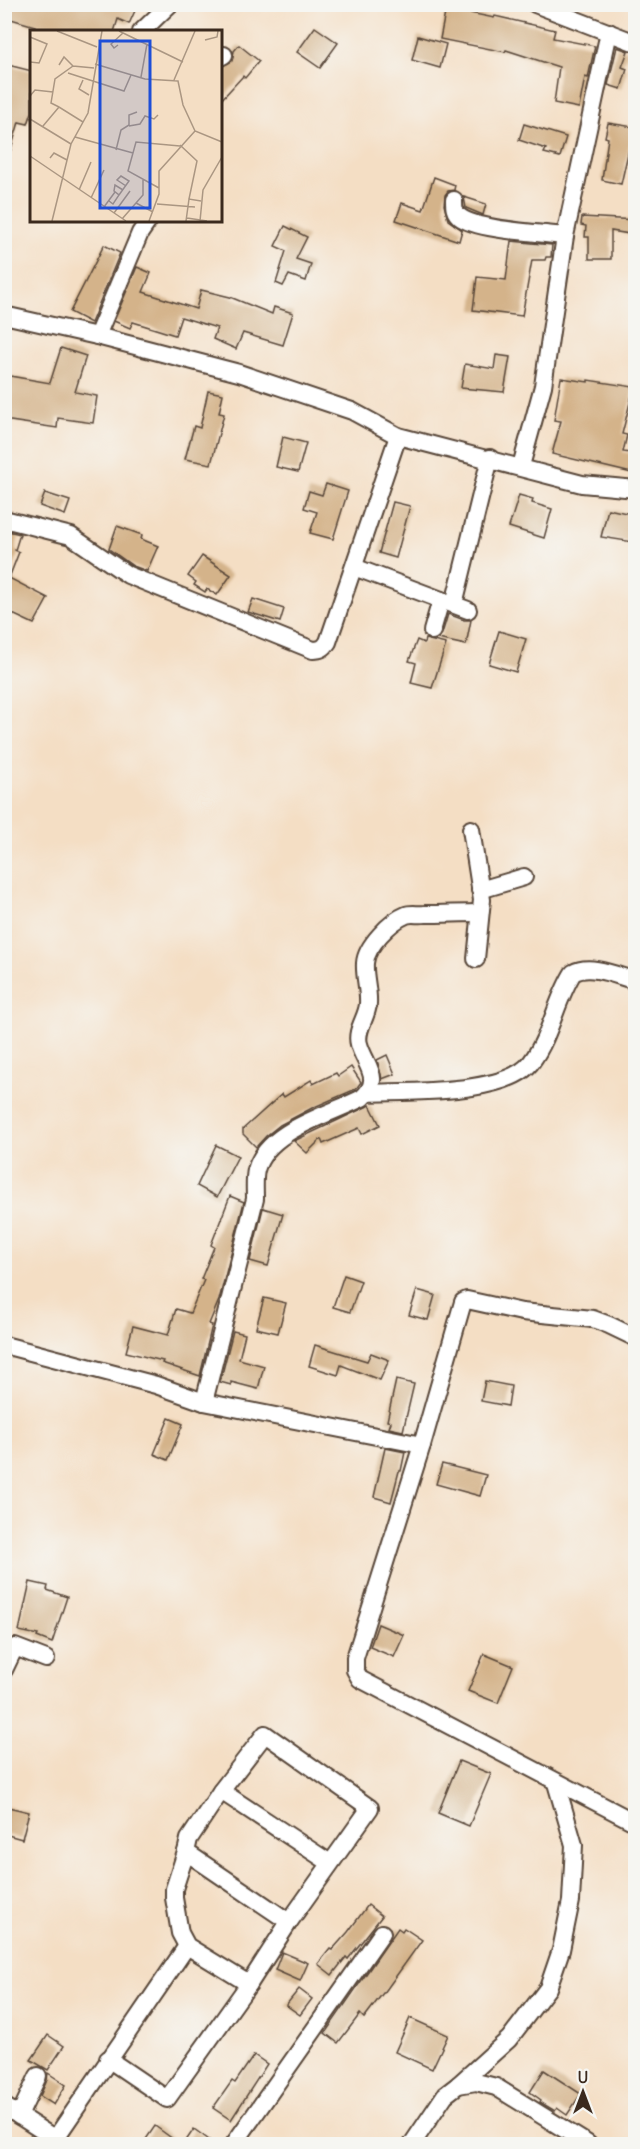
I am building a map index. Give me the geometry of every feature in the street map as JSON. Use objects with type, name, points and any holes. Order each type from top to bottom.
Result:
[{"type":"street","points":[[143,30],[170,4]]},
{"type":"street","points":[[535,4],[636,42]]},
{"type":"street","points":[[521,466],[543,386],[565,236],[609,32]]},
{"type":"street","points":[[454,200],[458,216],[465,220],[487,226],[565,236]]},
{"type":"street","points":[[97,336],[140,233],[148,222]]},
{"type":"street","points":[[4,315],[97,336],[239,373],[352,411],[398,436],[521,466],[582,484],[636,489]]},
{"type":"street","points":[[4,519],[71,536],[128,575],[313,650],[322,649],[328,642],[398,436]]},
{"type":"street","points":[[432,631],[449,598],[490,458]]},
{"type":"street","points":[[354,567],[449,598],[468,610]]},
{"type":"street","points":[[471,830],[482,900],[476,959]]},
{"type":"street","points":[[480,890],[524,877]]},
{"type":"street","points":[[368,1093],[372,1085],[372,1075],[370,1066],[359,1046],[358,1036],[368,1005],[365,962],[368,950],[393,924],[407,915],[480,913]]},
{"type":"street","points":[[204,1402],[255,1199],[256,1171],[265,1151],[283,1135],[350,1104],[368,1093],[471,1087],[505,1080],[526,1069],[532,1063],[573,973],[592,970],[636,981]]},
{"type":"street","points":[[636,1338],[593,1319],[522,1312],[463,1302],[422,1445],[355,1658],[355,1670],[360,1679],[636,1823]]},
{"type":"street","points":[[4,1345],[156,1385],[204,1402],[422,1445]]},
{"type":"street","points":[[4,1670],[15,1647],[46,1659]]},
{"type":"street","points":[[108,2060],[167,2099],[249,1984],[330,1863],[370,1808],[265,1734],[221,1791],[189,1839],[174,1889],[180,1933],[187,1946],[249,1984]]},
{"type":"street","points":[[412,2145],[445,2095],[509,2039],[548,1988],[561,1950],[571,1901],[574,1845],[556,1783]]},
{"type":"street","points":[[221,1791],[330,1863]]},
{"type":"street","points":[[186,1852],[290,1922]]},
{"type":"street","points":[[234,2145],[382,1933]]},
{"type":"street","points":[[4,2106],[59,2142],[108,2060],[187,1946]]},
{"type":"street","points":[[19,2116],[38,2076]]},
{"type":"street","points":[[459,2085],[476,2082],[496,2087],[588,2145]]},
{"type":"building","points":[[4,4],[138,4],[129,24],[118,19],[115,30],[34,30],[35,26],[4,17]]},
{"type":"building","points":[[446,8],[494,18],[495,16],[555,30],[553,38],[595,46],[588,78],[585,77],[579,108],[554,103],[559,67],[506,50],[505,52],[440,39]]},
{"type":"building","points":[[315,27],[338,43],[320,68],[297,52]]},
{"type":"building","points":[[418,36],[446,44],[440,68],[412,60]]},
{"type":"building","points":[[239,45],[259,61],[245,78],[243,76],[222,99],[222,66],[232,61],[234,51]]},
{"type":"building","points":[[617,47],[628,51],[622,67],[627,69],[621,89],[608,85]]},
{"type":"building","points":[[4,64],[30,70],[30,118],[28,124],[19,122],[8,159],[4,159]]},
{"type":"building","points":[[608,123],[634,127],[621,184],[602,180]]},
{"type":"building","points":[[524,124],[566,137],[560,157],[544,153],[546,149],[519,140]]},
{"type":"building","points":[[434,177],[455,185],[454,190],[448,191],[445,195],[444,205],[448,220],[462,230],[459,241],[396,220],[402,203],[423,210]]},
{"type":"building","points":[[464,197],[486,204],[483,215],[466,208]]},
{"type":"building","points":[[582,217],[636,220],[636,235],[611,231],[611,259],[589,259],[589,237],[585,237],[586,226],[581,225]]},
{"type":"building","points":[[285,226],[307,237],[296,259],[311,264],[306,281],[289,275],[283,286],[276,283],[286,251],[275,246]]},
{"type":"building","points":[[511,241],[552,245],[551,257],[546,257],[545,260],[532,260],[522,316],[473,310],[477,277],[506,280]]},
{"type":"building","points":[[104,245],[120,253],[91,323],[70,312]]},
{"type":"building","points":[[137,267],[151,273],[143,292],[196,309],[201,290],[230,297],[272,314],[274,307],[293,313],[283,345],[243,333],[236,349],[213,339],[217,328],[181,317],[175,335],[133,322],[130,328],[114,321]]},
{"type":"building","points":[[61,348],[86,356],[75,392],[97,396],[93,423],[58,418],[57,428],[4,420],[4,375],[50,383]]},
{"type":"building","points":[[496,355],[510,357],[504,392],[461,388],[465,364],[494,369]]},
{"type":"building","points":[[561,378],[634,387],[622,434],[627,435],[623,452],[636,454],[636,474],[552,454],[561,421],[554,420]]},
{"type":"building","points":[[208,391],[223,394],[219,413],[224,414],[211,464],[185,459],[194,426],[200,428]]},
{"type":"building","points":[[283,437],[306,443],[298,472],[276,467]]},
{"type":"building","points":[[326,484],[348,491],[333,539],[310,533],[317,512],[304,508],[309,491],[322,495]]},
{"type":"building","points":[[45,493],[70,501],[65,515],[40,506]]},
{"type":"building","points":[[519,495],[533,499],[532,503],[552,509],[544,538],[509,527]]},
{"type":"building","points":[[393,502],[410,506],[396,558],[379,553]]},
{"type":"building","points":[[608,509],[636,515],[633,542],[601,537]]},
{"type":"building","points":[[117,526],[142,535],[141,539],[158,546],[147,571],[133,566],[109,549]]},
{"type":"building","points":[[4,530],[20,534],[15,550],[19,552],[9,578],[48,598],[34,624],[4,610]]},
{"type":"building","points":[[202,556],[231,575],[217,595],[207,589],[205,592],[194,585],[196,582],[188,576]]},
{"type":"building","points":[[253,599],[284,609],[280,622],[248,612]]},
{"type":"building","points":[[448,614],[471,620],[466,645],[438,639],[442,634]]},
{"type":"building","points":[[499,631],[526,639],[516,672],[489,664]]},
{"type":"building","points":[[425,639],[446,644],[432,688],[411,683],[416,663],[409,661],[417,640],[424,643]]},
{"type":"building","points":[[387,1055],[395,1074],[382,1079],[377,1060]]},
{"type":"building","points":[[351,1067],[361,1082],[356,1089],[280,1125],[256,1147],[243,1134],[243,1129],[282,1094],[284,1097],[311,1080],[313,1084],[336,1073],[338,1076]]},
{"type":"building","points":[[370,1105],[380,1125],[362,1134],[359,1128],[323,1144],[321,1139],[307,1153],[294,1141]]},
{"type":"building","points":[[216,1145],[238,1156],[217,1197],[197,1186]]},
{"type":"building","points":[[230,1196],[244,1202],[219,1300],[209,1324],[212,1325],[200,1376],[162,1363],[163,1361],[126,1352],[133,1326],[168,1335],[176,1309],[190,1313],[204,1280],[201,1279],[214,1247],[211,1245]]},
{"type":"building","points":[[263,1208],[283,1214],[268,1266],[250,1261]]},
{"type":"building","points":[[344,1275],[361,1281],[350,1312],[333,1307]]},
{"type":"building","points":[[417,1290],[435,1295],[428,1320],[409,1315]]},
{"type":"building","points":[[264,1298],[286,1303],[278,1333],[256,1328]]},
{"type":"building","points":[[233,1331],[245,1334],[239,1359],[264,1366],[258,1389],[231,1382],[231,1385],[220,1382]]},
{"type":"building","points":[[315,1345],[367,1361],[371,1353],[389,1360],[380,1380],[341,1365],[338,1375],[309,1366]]},
{"type":"building","points":[[396,1380],[414,1384],[403,1431],[389,1428],[391,1422],[387,1421]]},
{"type":"building","points":[[485,1381],[511,1386],[508,1406],[481,1401]]},
{"type":"building","points":[[169,1418],[183,1424],[168,1460],[154,1454]]},
{"type":"building","points":[[385,1448],[405,1452],[391,1502],[374,1497]]},
{"type":"building","points":[[442,1464],[486,1475],[480,1496],[436,1484]]},
{"type":"building","points":[[30,1582],[48,1586],[47,1590],[67,1597],[52,1643],[37,1637],[38,1635],[19,1631]]},
{"type":"building","points":[[378,1624],[404,1635],[394,1657],[370,1647]]},
{"type":"building","points":[[484,1654],[513,1666],[498,1703],[468,1691]]},
{"type":"building","points":[[459,1761],[491,1774],[469,1826],[438,1813]]},
{"type":"building","points":[[4,1806],[29,1812],[22,1839],[4,1834]]},
{"type":"building","points":[[368,1905],[382,1916],[348,1959],[346,1957],[332,1975],[318,1964],[348,1932]]},
{"type":"building","points":[[398,1928],[402,1931],[404,1928],[422,1940],[364,2018],[360,2014],[338,2043],[325,2033]]},
{"type":"building","points":[[282,1952],[308,1963],[300,1981],[275,1970]]},
{"type":"building","points":[[299,1989],[312,1999],[300,2015],[286,2005]]},
{"type":"building","points":[[410,2018],[448,2035],[432,2069],[395,2052]]},
{"type":"building","points":[[48,2035],[64,2046],[48,2070],[31,2060]]},
{"type":"building","points":[[254,2055],[267,2064],[231,2120],[213,2108],[232,2081],[235,2083]]},
{"type":"building","points":[[544,2070],[581,2094],[567,2115],[557,2108],[555,2111],[540,2102],[541,2100],[530,2092]]},
{"type":"building","points":[[48,2073],[66,2085],[54,2105],[40,2096]]},
{"type":"building","points":[[155,2126],[181,2145],[142,2145]]},
{"type":"building","points":[[194,2129],[216,2145],[183,2145]]}]
